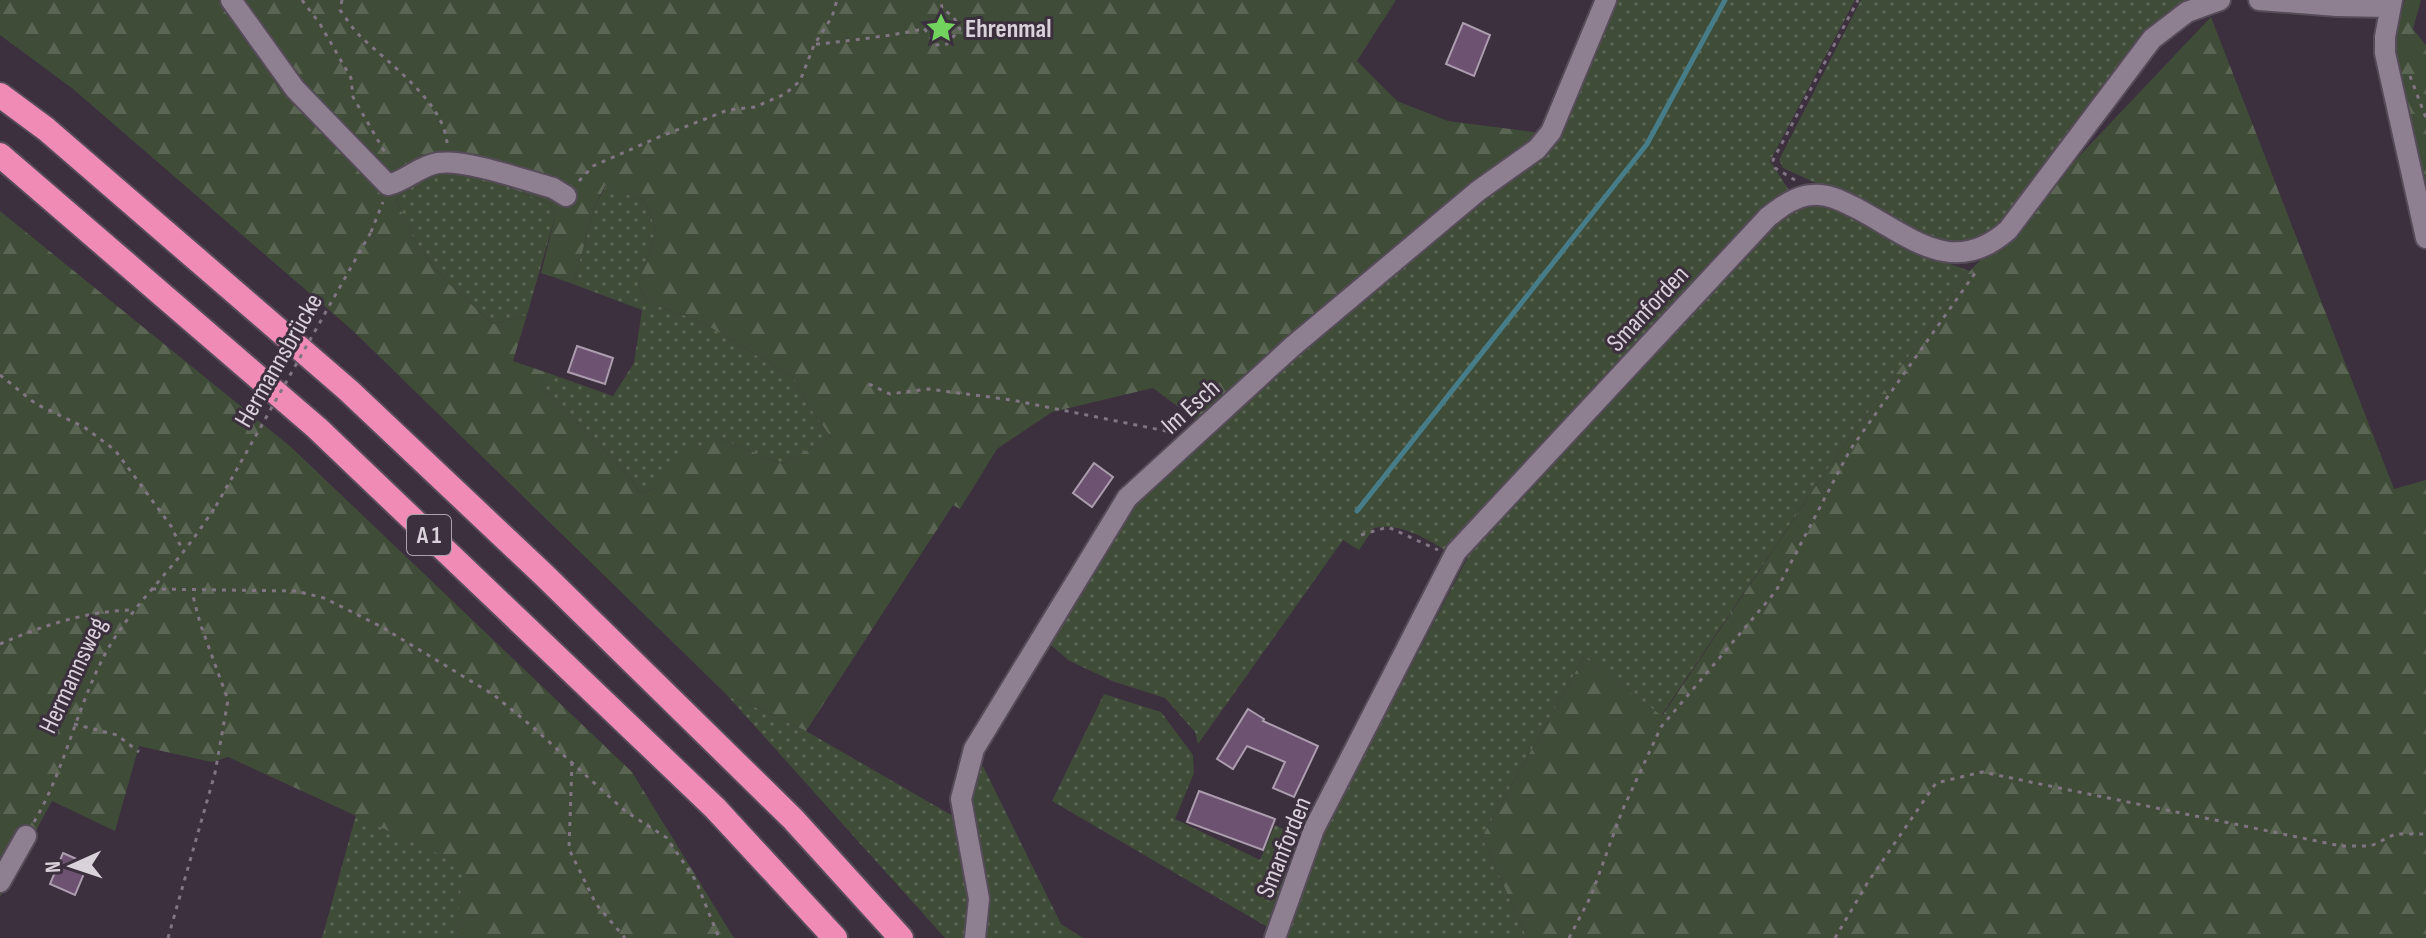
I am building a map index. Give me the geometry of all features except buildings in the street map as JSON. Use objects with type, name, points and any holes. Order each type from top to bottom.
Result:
[{"type":"highway","name":"A 1","points":[[0,95],[46,129],[348,390],[544,575],[793,819],[901,938]]},
{"type":"highway","name":"A 1","points":[[0,155],[317,428],[715,808],[835,938]]},
{"type":"street","points":[[231,0],[295,89],[388,185],[428,165],[448,163],[553,188],[566,196]]},
{"type":"street","name":"Im Esch","points":[[975,938],[979,899],[961,799],[974,749],[1127,498],[1293,346],[1478,191],[1537,149],[1551,132],[1606,0]]},
{"type":"street","points":[[1808,194],[1825,195],[1847,203],[1926,246],[1952,254],[1973,252],[1991,245],[2008,230],[2152,39],[2187,12],[2220,0]]},
{"type":"street","points":[[2259,0],[2337,6],[2390,3],[2385,53],[2426,238]]},
{"type":"street","name":"Smanforden","points":[[1275,938],[1314,829],[1452,557],[1768,217],[1788,202],[1808,194]]},
{"type":"street","points":[[0,882],[26,836]]},
{"type":"path","points":[[302,0],[320,24],[351,78],[353,97],[387,154],[392,168],[388,185]]},
{"type":"path","points":[[342,0],[340,10],[356,32],[396,68],[437,113],[446,135],[448,163]]},
{"type":"path","points":[[566,196],[593,166],[728,110],[755,107],[785,94],[800,81],[814,45],[832,17],[837,0]]},
{"type":"path","points":[[814,45],[891,33],[917,33],[924,28],[935,45],[947,44],[960,29],[953,16],[942,9],[941,0]]},
{"type":"path","points":[[1808,194],[1802,184],[1775,168],[1773,160],[1858,0]]},
{"type":"path","name":"Hermannsbrücke","points":[[216,506],[371,232],[388,185]]},
{"type":"path","points":[[1569,938],[1591,896],[1622,811],[1661,727],[1776,591],[1850,450],[1981,263],[1973,252]]},
{"type":"path","points":[[0,375],[36,404],[84,427],[115,450],[171,526],[183,552]]},
{"type":"path","points":[[869,384],[890,394],[928,389],[1012,400],[1194,437]]},
{"type":"path","name":"Hermannsweg","points":[[26,836],[47,799],[74,724],[103,659],[132,610],[183,552],[216,506]]},
{"type":"path","points":[[1361,535],[1388,527],[1452,557]]},
{"type":"path","points":[[152,589],[296,591],[324,598],[380,626],[494,695],[625,811],[667,838],[696,881],[719,938]]},
{"type":"path","points":[[168,938],[215,773],[228,700],[200,623],[192,591]]},
{"type":"path","points":[[0,644],[36,628],[110,610],[132,610]]},
{"type":"path","points":[[74,724],[117,735],[139,752]]},
{"type":"path","points":[[572,762],[569,849],[596,904],[625,938]]},
{"type":"path","points":[[1835,938],[1868,882],[1936,783],[1982,772],[2341,846],[2371,846],[2395,834],[2426,834]]},
{"type":"green space","points":[[0,0],[1396,0],[1357,61],[1397,101],[1448,121],[1541,133],[1476,184],[1202,425],[1153,388],[1052,412],[997,449],[960,509],[953,505],[806,731],[725,693],[351,329],[73,89],[0,35]],"holes":[[[446,168],[487,178],[550,204],[555,217],[541,273],[573,284],[596,204],[605,186],[644,201],[656,229],[638,285],[647,302],[700,321],[794,378],[808,405],[831,437],[782,464],[717,437],[664,464],[657,488],[640,493],[631,478],[541,385],[548,373],[513,361],[527,315],[493,324],[446,281],[417,245],[396,200],[419,175]]]},
{"type":"green space","points":[[1610,0],[1855,0],[1770,161],[1792,195],[1450,553],[1413,533],[1394,527],[1374,528],[1359,550],[1343,540],[1198,744],[1195,732],[1165,698],[1112,681],[1068,660],[1045,640],[1129,501],[1294,351],[1539,152]]},
{"type":"green space","points":[[1861,0],[2204,0],[2140,44],[1998,233],[1982,241],[1947,243],[1783,168],[1779,160]]},
{"type":"green space","points":[[2405,0],[2421,0],[2413,29],[2426,45],[2426,199],[2393,61],[2397,25]]},
{"type":"green space","points":[[2211,17],[2394,489],[2426,480],[2426,938],[1527,938],[1482,837],[1584,657],[1662,716],[1826,471],[1970,271]]},
{"type":"green space","points":[[446,168],[487,178],[550,204],[555,217],[527,315],[493,324],[446,281],[417,245],[396,200],[419,175]]},
{"type":"green space","points":[[606,186],[644,201],[656,229],[638,285],[647,302],[700,321],[794,378],[808,405],[831,437],[782,464],[717,437],[657,488],[640,493],[631,478],[541,385],[548,373],[613,396],[634,363],[642,310],[573,284],[596,204]]},
{"type":"green space","points":[[1825,203],[1930,257],[1970,271],[1826,471],[1661,716],[1584,657],[1482,837],[1527,938],[1282,938],[1325,831],[1471,551],[1776,216],[1802,206]]},
{"type":"green space","points":[[0,211],[291,447],[632,772],[734,938],[456,938],[463,865],[228,757],[212,762],[139,746],[115,831],[52,801],[0,897]]},
{"type":"green space","points":[[725,693],[806,731],[953,816],[983,766],[1061,924],[1083,938],[945,938]]},
{"type":"green space","points":[[1104,694],[1161,712],[1193,755],[1194,773],[1175,819],[1260,860],[1275,825],[1307,841],[1269,928],[1052,801]]},
{"type":"green space","points":[[356,815],[464,865],[456,938],[322,938]]},
{"type":"waterway","points":[[1357,511],[1647,144],[1725,0]]},
{"type":"place","name":"Ehrenmal","points":[[941,28]]}]
